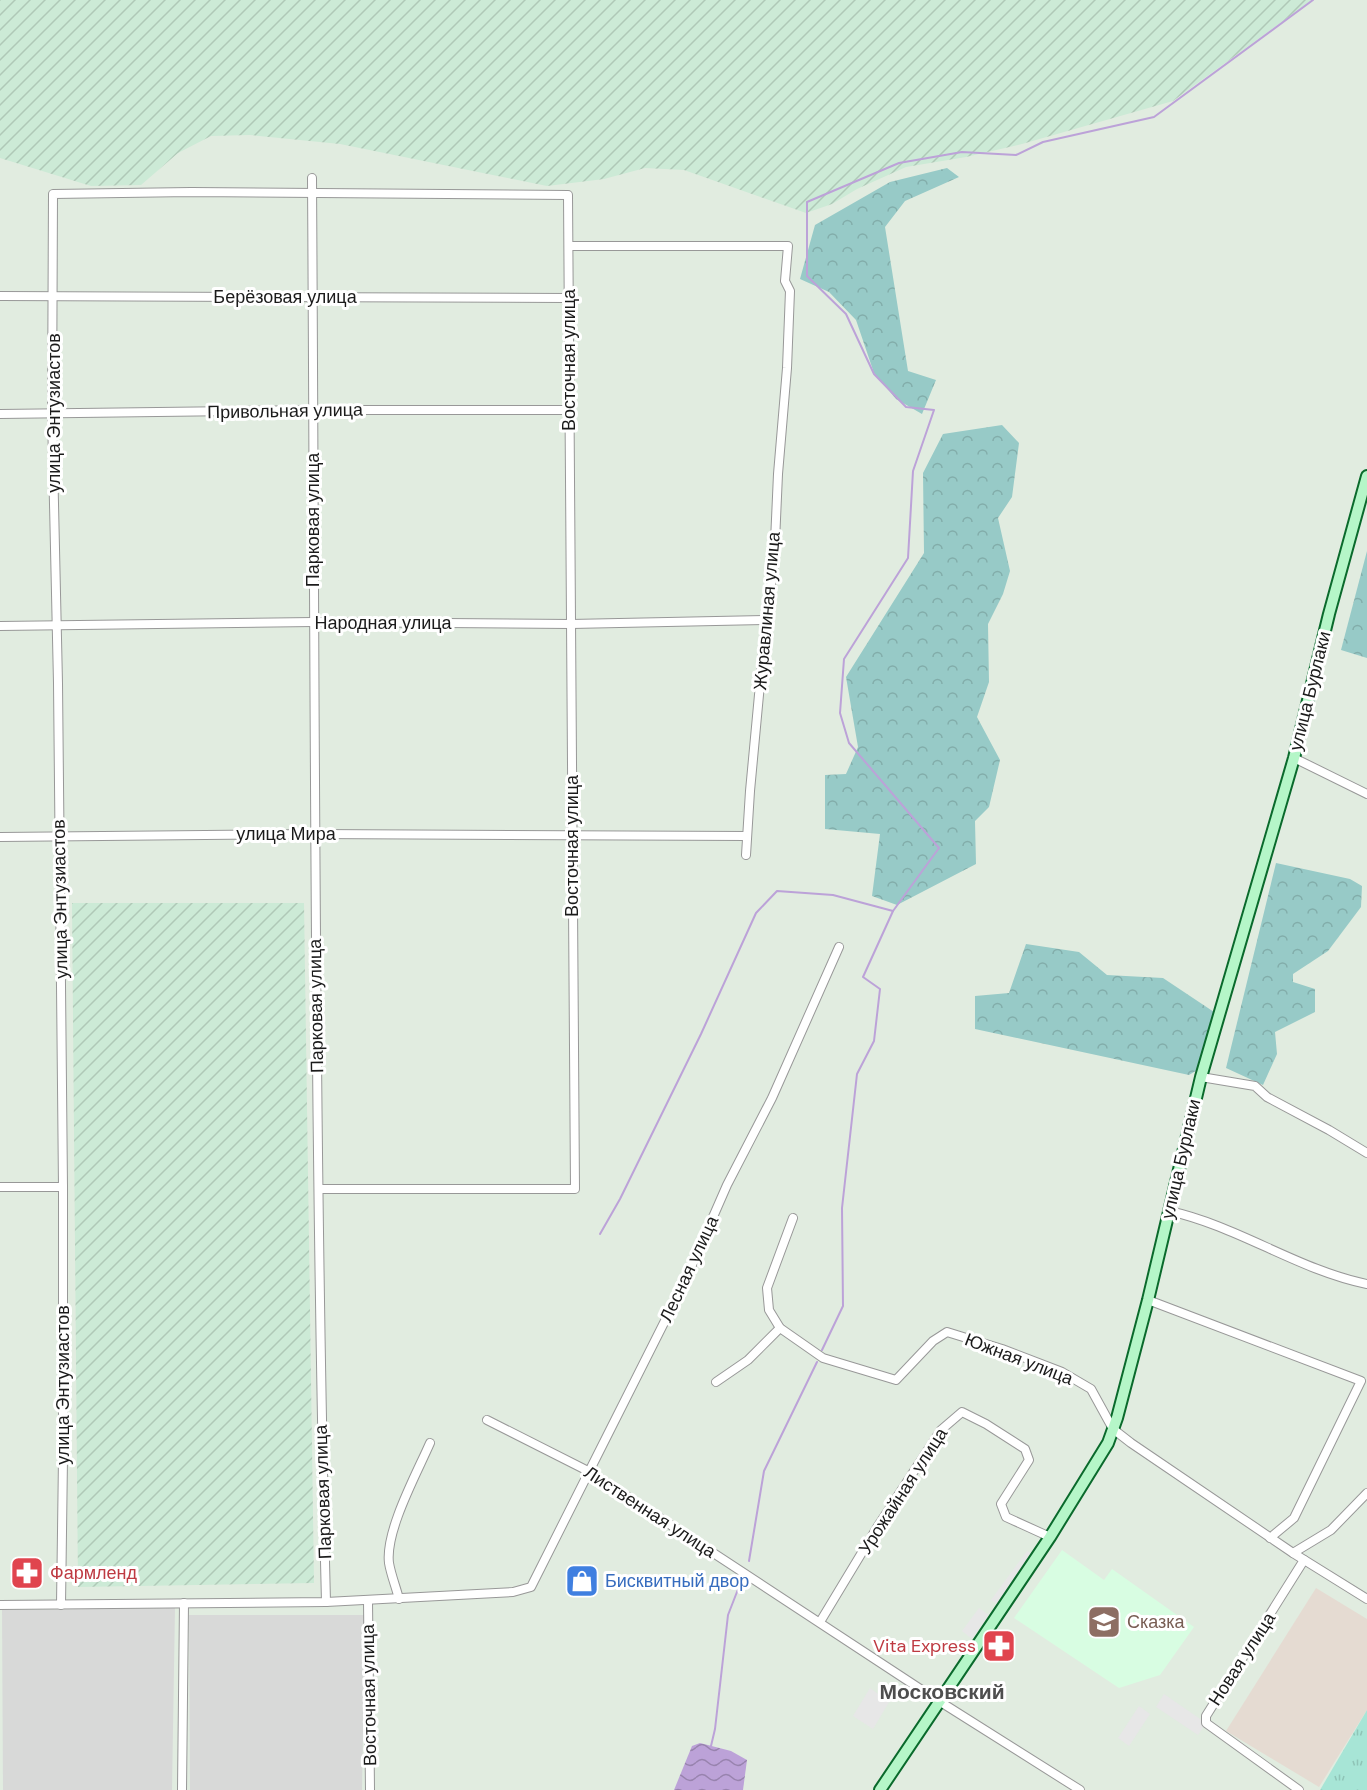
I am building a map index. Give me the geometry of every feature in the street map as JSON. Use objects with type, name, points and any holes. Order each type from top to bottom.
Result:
[{"type":"street","name":"Парковая улица","points":[[312,178],[315,834],[321,1439],[326,1602]]},
{"type":"street","name":"улица Энтузиастов","points":[[61,1605],[63,1187],[57,624],[52,414],[53,194],[312,194]]},
{"type":"street","name":"Восточная улица","points":[[312,194],[568,195],[569,246],[575,1189],[319,1189]]},
{"type":"street","name":"Журавлиная улица","points":[[569,246],[788,246],[785,281],[790,291],[787,368],[778,474],[774,564],[766,620],[746,855]]},
{"type":"street","name":"Берёзовая улица","points":[[0,296],[569,298]]},
{"type":"street","name":"Привольная улица","points":[[0,414],[570,410]]},
{"type":"street","name":"улица Бурлаки","points":[[880,1790],[1050,1537],[1108,1443],[1148,1300],[1201,1077],[1294,758],[1329,614],[1367,476]]},
{"type":"street","name":"Народная улица","points":[[0,626],[313,622],[571,624],[766,620]]},
{"type":"street","points":[[1294,758],[1367,794]]},
{"type":"street","name":"улица Мира","points":[[0,837],[315,834],[747,836]]},
{"type":"street","name":"Лесная улица","points":[[399,1599],[513,1592],[531,1587],[685,1281],[727,1185],[772,1098],[839,946]]},
{"type":"street","points":[[1201,1077],[1256,1086],[1267,1097],[1367,1153]]},
{"type":"street","points":[[0,1187],[63,1187]]},
{"type":"street","points":[[1169,1210],[1191,1215],[1244,1236],[1341,1279],[1367,1284]]},
{"type":"street","points":[[716,1382],[748,1360],[780,1328],[769,1310],[767,1287],[793,1218]]},
{"type":"street","points":[[1148,1300],[1361,1382],[1294,1518],[1270,1538]]},
{"type":"street","name":"Южная улица","points":[[780,1328],[823,1359],[896,1380],[933,1341],[947,1332],[1062,1372],[1091,1389],[1113,1429],[1131,1443],[1270,1538],[1367,1599]]},
{"type":"street","name":"Урожайная улица","points":[[820,1622],[878,1526],[941,1430],[962,1412],[986,1424],[1025,1449],[1029,1460],[1001,1504],[1006,1517],[1050,1537]]},
{"type":"street","name":"Лиственная улица","points":[[487,1420],[590,1472],[1080,1790]]},
{"type":"street","points":[[0,1605],[326,1602],[399,1599],[389,1562],[390,1543],[399,1514],[430,1443]]},
{"type":"street","points":[[1293,1553],[1331,1530],[1367,1493]]},
{"type":"street","name":"Новая улица","points":[[1299,1790],[1206,1723],[1206,1716],[1304,1560]]},
{"type":"street","name":"Восточная улица","points":[[368,1601],[370,1790]]},
{"type":"street","points":[[182,1790],[184,1603]]},
{"type":"shaded area","points":[[0,0],[1312,0],[1173,101],[1022,144],[966,157],[906,167],[857,189],[832,204],[806,213],[684,170],[645,168],[604,179],[547,186],[340,144],[250,135],[211,136],[178,153],[141,185],[91,186],[0,158]]},
{"type":"shaded area","points":[[72,903],[304,903],[314,1583],[78,1587]]},
{"type":"shaded area","name":"Сказка","points":[[1062,1550],[1104,1580],[1112,1569],[1194,1627],[1160,1675],[1119,1688],[1014,1618]]},
{"type":"shaded area","points":[[1027,1551],[1033,1555],[999,1606],[991,1600]]},
{"type":"shaded area","points":[[1316,1588],[1367,1619],[1367,1710],[1319,1787],[1226,1731]]},
{"type":"shaded area","points":[[175,1608],[172,1790],[3,1790],[2,1610]]},
{"type":"shaded area","points":[[979,1608],[989,1615],[972,1639],[962,1631]]},
{"type":"shaded area","points":[[189,1615],[365,1615],[362,1790],[190,1790]]},
{"type":"shaded area","points":[[870,1688],[889,1702],[873,1729],[853,1716]]},
{"type":"shaded area","points":[[1164,1694],[1206,1723],[1198,1735],[1156,1707]]},
{"type":"shaded area","points":[[1139,1706],[1150,1714],[1129,1746],[1118,1738]]},
{"type":"green space","points":[[947,168],[959,177],[905,201],[885,227],[908,371],[936,380],[922,414],[896,399],[874,373],[856,320],[829,292],[800,279],[815,225],[890,182]]},
{"type":"green space","points":[[1002,425],[1019,443],[1012,497],[998,518],[1010,571],[1003,594],[988,624],[989,682],[977,717],[1000,760],[989,807],[975,821],[976,864],[897,905],[872,896],[880,834],[825,829],[825,775],[846,774],[858,747],[846,677],[924,553],[923,473],[943,434]]},
{"type":"green space","points":[[1367,551],[1367,658],[1341,650]]},
{"type":"green space","points":[[1276,863],[1350,879],[1362,886],[1361,907],[1328,951],[1293,974],[1293,982],[1315,989],[1315,1012],[1275,1032],[1277,1054],[1263,1085],[1226,1068]]},
{"type":"green space","points":[[1026,944],[1079,952],[1107,975],[1163,978],[1214,1012],[1199,1069],[1189,1075],[975,1029],[975,996],[1009,993]]},
{"type":"green space","points":[[1367,1710],[1367,1790],[1320,1790]]},
{"type":"water","points":[[700,1743],[731,1751],[747,1760],[743,1790],[674,1790],[692,1746]]},
{"type":"waterway","points":[[822,1350],[843,1306],[842,1208],[857,1074],[874,1041],[880,989],[863,977],[893,911],[939,848],[849,743],[840,713],[844,659],[908,558],[913,471],[934,410],[906,407],[874,374],[846,314],[807,276],[807,202],[899,163],[962,152],[1016,155],[1043,142],[1154,117],[1313,0]]},
{"type":"waterway","points":[[600,1234],[620,1199],[701,1034],[756,913],[777,891],[833,895],[893,911]]},
{"type":"waterway","points":[[749,1561],[764,1471],[817,1362]]},
{"type":"waterway","points":[[711,1746],[728,1615],[742,1579]]},
{"type":"place","name":"Фармленд","points":[[27,1573]]},
{"type":"place","name":"Бисквитный двор","points":[[582,1581]]},
{"type":"place","name":"Сказка","points":[[1104,1622]]},
{"type":"place","name":"Vita Express","points":[[999,1646]]},
{"type":"district","name":"Московский","points":[[942,1692]]}]
